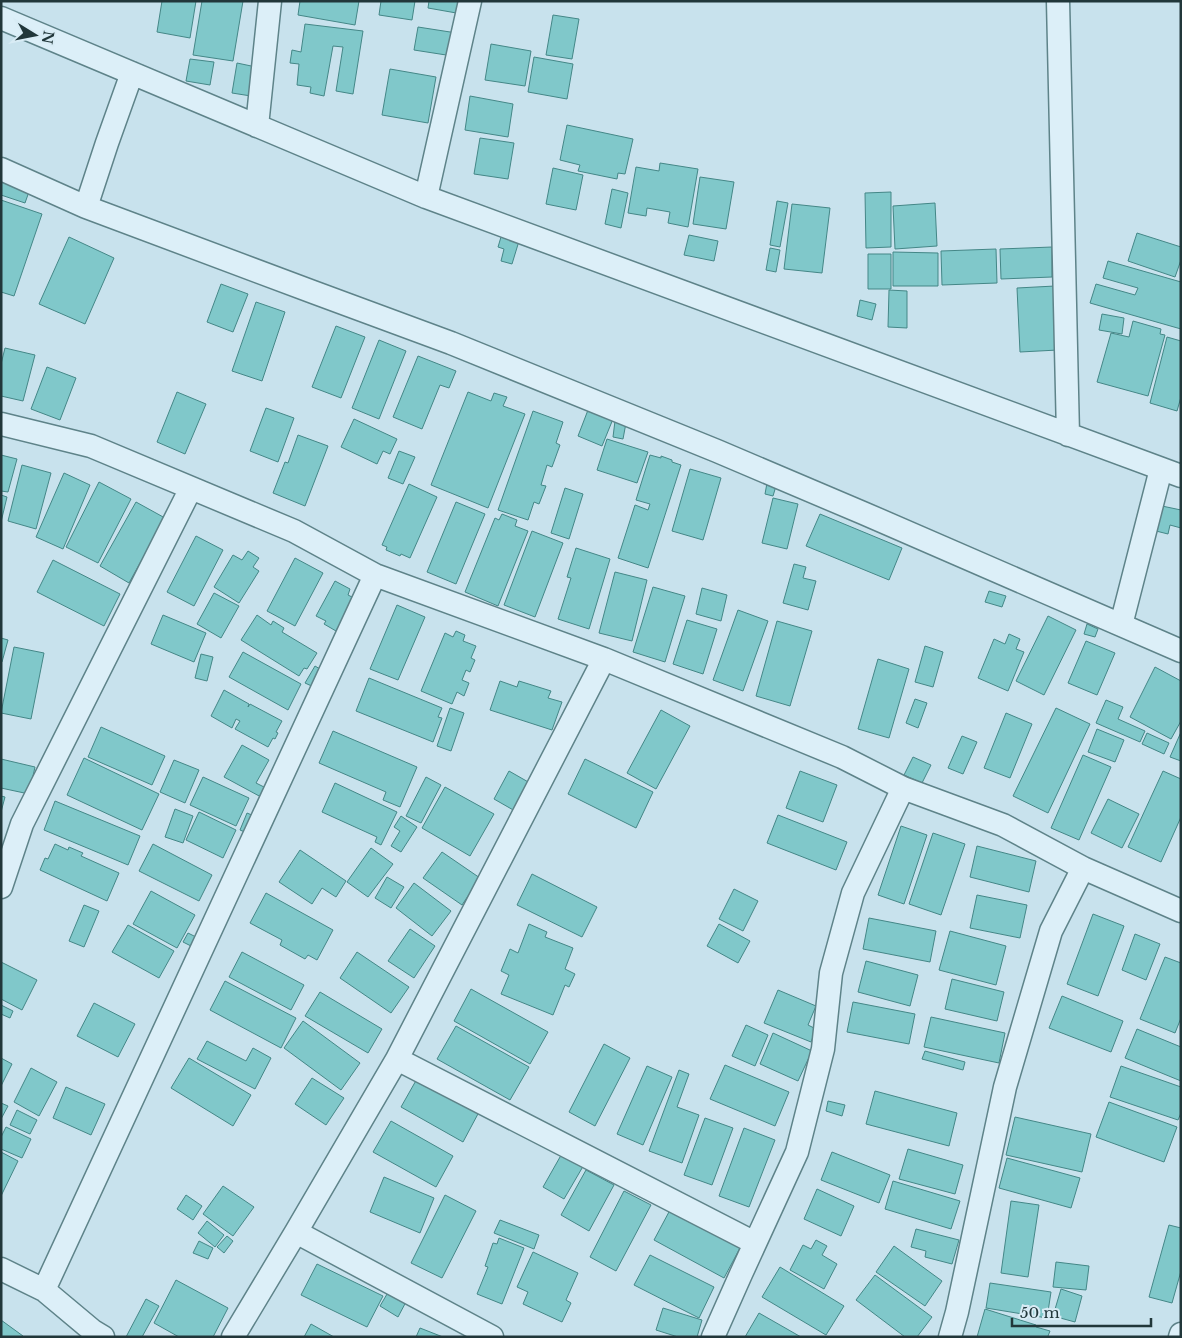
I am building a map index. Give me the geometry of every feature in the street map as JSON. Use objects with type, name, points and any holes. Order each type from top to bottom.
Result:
[{"type":"street","points":[[258,126],[270,1]]},
{"type":"street","points":[[426,197],[470,1]]},
{"type":"street","points":[[1058,1],[1068,435]]},
{"type":"street","points":[[1,18],[426,197],[1171,472],[1121,625]]},
{"type":"street","points":[[86,207],[132,73]]},
{"type":"street","points":[[1,169],[86,207],[452,343],[718,451],[863,512],[1181,651]]},
{"type":"street","points":[[1,424],[90,446],[294,531],[375,574],[604,659],[842,756],[903,788],[1003,825],[1083,868],[1181,911]]},
{"type":"street","points":[[1,887],[22,824],[190,488]]},
{"type":"street","points":[[44,1290],[375,574]]},
{"type":"street","points":[[233,1337],[396,1059],[604,659]]},
{"type":"street","points":[[713,1337],[797,1152],[823,1049],[831,972],[853,893],[903,788]]},
{"type":"street","points":[[950,1337],[1005,1087],[1051,930],[1083,868]]},
{"type":"street","points":[[396,1059],[755,1243]]},
{"type":"street","points":[[296,1232],[492,1337]]},
{"type":"street","points":[[1,1269],[44,1290],[95,1335]]},
{"type":"building","points":[[162,1],[196,1],[190,38],[157,32]]},
{"type":"building","points":[[202,1],[243,1],[233,61],[193,55]]},
{"type":"building","points":[[300,1],[359,1],[355,25],[298,15]]},
{"type":"building","points":[[381,1],[415,1],[412,20],[379,15]]},
{"type":"building","points":[[429,1],[465,1],[462,14],[428,8]]},
{"type":"building","points":[[553,15],[579,19],[572,59],[546,55]]},
{"type":"building","points":[[305,24],[363,31],[353,94],[336,91],[343,47],[333,46],[324,96],[310,93],[311,87],[297,85],[299,64],[290,63],[292,50],[301,52]]},
{"type":"building","points":[[418,27],[463,34],[459,57],[414,50]]},
{"type":"building","points":[[491,44],[531,51],[525,86],[485,80]]},
{"type":"building","points":[[534,57],[573,64],[567,99],[528,92]]},
{"type":"building","points":[[190,59],[214,62],[210,85],[186,81]]},
{"type":"building","points":[[237,63],[256,67],[251,96],[232,93]]},
{"type":"building","points":[[390,69],[436,77],[428,123],[382,115]]},
{"type":"building","points":[[470,96],[513,104],[508,137],[465,130]]},
{"type":"building","points":[[567,125],[633,139],[625,174],[618,173],[617,179],[578,171],[580,165],[560,160]]},
{"type":"building","points":[[480,138],[514,143],[508,179],[474,174]]},
{"type":"building","points":[[660,163],[698,169],[688,227],[668,223],[670,212],[647,208],[646,216],[628,213],[636,167],[659,171]]},
{"type":"building","points":[[553,168],[583,175],[576,210],[546,204]]},
{"type":"building","points":[[1,175],[31,186],[25,203],[1,195]]},
{"type":"building","points":[[700,177],[734,182],[726,229],[693,224]]},
{"type":"building","points":[[612,189],[628,193],[621,228],[605,224]]},
{"type":"building","points":[[891,192],[891,247],[866,248],[865,193]]},
{"type":"building","points":[[1,200],[42,214],[14,296],[1,292]]},
{"type":"building","points":[[777,201],[788,203],[780,247],[770,245]]},
{"type":"building","points":[[935,203],[937,246],[895,249],[893,206]]},
{"type":"building","points":[[792,204],[830,208],[822,273],[784,269]]},
{"type":"building","points":[[1137,233],[1181,247],[1181,260],[1175,277],[1128,261]]},
{"type":"building","points":[[689,235],[718,241],[714,261],[684,255]]},
{"type":"building","points":[[69,237],[114,258],[85,324],[39,304]]},
{"type":"building","points":[[501,237],[519,241],[512,264],[501,261],[504,249],[498,247]]},
{"type":"building","points":[[1052,247],[1052,277],[1001,279],[1000,249]]},
{"type":"building","points":[[770,248],[780,250],[776,272],[766,270]]},
{"type":"building","points":[[996,249],[997,283],[942,285],[941,251]]},
{"type":"building","points":[[893,252],[938,253],[938,286],[893,286]]},
{"type":"building","points":[[868,254],[891,254],[891,289],[868,289]]},
{"type":"building","points":[[1108,261],[1181,282],[1181,329],[1090,303],[1096,284],[1135,295],[1138,288],[1103,278]]},
{"type":"building","points":[[221,284],[248,294],[233,332],[207,322]]},
{"type":"building","points":[[1055,286],[1058,350],[1020,352],[1017,288]]},
{"type":"building","points":[[889,290],[907,291],[907,328],[888,327]]},
{"type":"building","points":[[860,300],[876,304],[872,320],[857,316]]},
{"type":"building","points":[[256,302],[285,312],[262,381],[232,371]]},
{"type":"building","points":[[1102,314],[1124,318],[1122,334],[1099,330]]},
{"type":"building","points":[[1133,321],[1161,329],[1160,334],[1165,335],[1148,396],[1097,382],[1111,333],[1129,337]]},
{"type":"building","points":[[336,326],[365,337],[341,398],[312,387]]},
{"type":"building","points":[[1167,337],[1181,341],[1181,397],[1177,411],[1150,403]]},
{"type":"building","points":[[379,340],[406,351],[379,419],[352,408]]},
{"type":"building","points":[[5,348],[35,355],[23,401],[1,396],[1,364]]},
{"type":"building","points":[[418,356],[456,371],[449,388],[440,385],[422,429],[393,417]]},
{"type":"building","points":[[47,367],[76,378],[60,420],[31,409]]},
{"type":"building","points":[[177,392],[206,404],[185,454],[157,442]]},
{"type":"building","points":[[468,392],[491,401],[494,393],[507,397],[503,406],[525,414],[488,508],[431,485]]},
{"type":"building","points":[[266,408],[294,418],[278,462],[250,451]]},
{"type":"building","points":[[588,410],[613,419],[602,446],[578,436]]},
{"type":"building","points":[[533,411],[563,422],[556,443],[560,445],[552,467],[547,465],[541,485],[546,486],[539,504],[534,502],[528,520],[498,510]]},
{"type":"building","points":[[354,419],[397,439],[390,454],[383,451],[377,464],[341,447]]},
{"type":"building","points":[[615,421],[626,423],[623,439],[613,437]]},
{"type":"building","points":[[298,435],[328,446],[305,506],[273,493],[285,462],[288,463]]},
{"type":"building","points":[[607,439],[648,452],[637,483],[597,470]]},
{"type":"building","points":[[399,451],[415,457],[403,484],[388,478]]},
{"type":"building","points":[[1,455],[17,459],[8,492],[1,491]]},
{"type":"building","points":[[650,455],[661,458],[661,456],[681,465],[648,568],[618,558],[635,505],[648,510],[650,504],[636,500]]},
{"type":"building","points":[[22,465],[51,473],[36,529],[8,521]]},
{"type":"building","points":[[690,469],[721,478],[703,540],[672,531]]},
{"type":"building","points":[[64,473],[90,485],[63,549],[36,537]]},
{"type":"building","points":[[99,482],[131,499],[98,563],[66,547]]},
{"type":"building","points":[[767,483],[776,486],[773,496],[765,494]]},
{"type":"building","points":[[409,484],[437,497],[410,558],[386,550],[387,547],[382,545]]},
{"type":"building","points":[[565,488],[583,494],[569,539],[551,533]]},
{"type":"building","points":[[1,495],[7,497],[1,522]]},
{"type":"building","points":[[773,498],[798,504],[787,549],[762,543]]},
{"type":"building","points":[[136,502],[165,518],[129,583],[100,566]]},
{"type":"building","points":[[456,502],[485,514],[456,584],[427,572]]},
{"type":"building","points":[[1162,506],[1181,510],[1181,528],[1170,525],[1168,534],[1156,531]]},
{"type":"building","points":[[502,514],[517,520],[515,526],[528,531],[498,606],[465,592],[495,518],[499,520]]},
{"type":"building","points":[[820,514],[902,548],[889,580],[806,546]]},
{"type":"building","points":[[532,531],[563,543],[535,617],[504,605]]},
{"type":"building","points":[[196,536],[223,550],[194,606],[167,592]]},
{"type":"building","points":[[576,548],[610,559],[589,629],[558,619],[571,578],[567,577]]},
{"type":"building","points":[[248,551],[259,558],[253,567],[259,571],[239,603],[214,587],[233,555],[242,560]]},
{"type":"building","points":[[295,558],[323,573],[295,626],[267,611]]},
{"type":"building","points":[[53,560],[120,594],[104,626],[37,592]]},
{"type":"building","points":[[794,564],[806,567],[803,578],[816,581],[808,610],[783,603]]},
{"type":"building","points":[[615,572],[647,580],[632,641],[599,633]]},
{"type":"building","points":[[335,581],[350,589],[348,595],[354,598],[336,631],[324,624],[326,621],[316,616]]},
{"type":"building","points":[[653,587],[685,596],[665,662],[633,652]]},
{"type":"building","points":[[702,588],[727,595],[721,621],[696,614]]},
{"type":"building","points":[[989,591],[1006,596],[1002,607],[985,602]]},
{"type":"building","points":[[214,593],[239,606],[221,638],[197,624]]},
{"type":"building","points":[[397,605],[425,617],[398,680],[370,669]]},
{"type":"building","points":[[738,610],[768,621],[743,691],[713,680]]},
{"type":"building","points":[[163,615],[206,633],[194,662],[151,644]]},
{"type":"building","points":[[257,615],[271,625],[273,621],[284,628],[282,632],[317,653],[307,669],[304,668],[299,676],[241,640]]},
{"type":"building","points":[[1048,616],[1076,630],[1044,695],[1016,681]]},
{"type":"building","points":[[687,620],[717,629],[703,674],[673,664]]},
{"type":"building","points":[[777,621],[812,631],[790,706],[756,696]]},
{"type":"building","points":[[1087,624],[1098,629],[1095,637],[1084,634]]},
{"type":"building","points":[[456,631],[465,635],[463,641],[476,646],[471,658],[475,660],[470,672],[466,670],[462,680],[469,683],[464,696],[457,692],[452,704],[421,691],[445,633],[453,637]]},
{"type":"building","points":[[1009,634],[1020,639],[1016,649],[1024,652],[1008,691],[978,678],[994,639],[1005,644]]},
{"type":"building","points":[[1,638],[8,640],[2,662],[1,662]]},
{"type":"building","points":[[1086,641],[1115,653],[1097,695],[1068,683]]},
{"type":"building","points":[[925,646],[943,652],[933,687],[915,682]]},
{"type":"building","points":[[14,647],[44,653],[31,719],[1,713]]},
{"type":"building","points":[[243,652],[301,684],[288,710],[229,677]]},
{"type":"building","points":[[201,654],[213,657],[207,681],[195,678]]},
{"type":"building","points":[[878,659],[909,669],[889,738],[858,729]]},
{"type":"building","points":[[315,666],[325,672],[316,688],[305,683]]},
{"type":"building","points":[[1155,667],[1181,681],[1181,721],[1171,739],[1130,717]]},
{"type":"building","points":[[369,678],[442,708],[438,717],[442,718],[433,742],[356,711]]},
{"type":"building","points":[[500,681],[517,687],[519,681],[551,691],[548,698],[562,702],[552,730],[490,710]]},
{"type":"building","points":[[224,690],[249,704],[248,707],[250,704],[282,721],[276,732],[278,733],[275,739],[273,738],[268,747],[235,729],[240,721],[236,719],[232,728],[211,716]]},
{"type":"building","points":[[915,699],[927,703],[918,728],[906,723]]},
{"type":"building","points":[[1106,700],[1123,707],[1118,719],[1145,731],[1140,742],[1096,723]]},
{"type":"building","points":[[450,708],[464,713],[451,751],[437,746]]},
{"type":"building","points":[[1056,708],[1090,724],[1048,813],[1013,796]]},
{"type":"building","points":[[661,710],[690,726],[656,789],[627,773]]},
{"type":"building","points":[[1006,713],[1032,724],[1010,778],[984,768]]},
{"type":"building","points":[[101,727],[165,756],[152,785],[88,757]]},
{"type":"building","points":[[1097,729],[1124,740],[1115,762],[1088,752]]},
{"type":"building","points":[[333,731],[417,767],[400,807],[383,800],[386,792],[319,763]]},
{"type":"building","points":[[1181,732],[1181,761],[1170,757]]},
{"type":"building","points":[[1147,733],[1169,743],[1164,754],[1142,744]]},
{"type":"building","points":[[962,736],[977,742],[963,774],[948,768]]},
{"type":"building","points":[[242,745],[269,760],[256,783],[266,788],[261,797],[224,777]]},
{"type":"building","points":[[1083,755],[1111,767],[1079,840],[1051,828]]},
{"type":"building","points":[[913,757],[931,765],[922,783],[904,775]]},
{"type":"building","points":[[84,758],[159,794],[142,830],[67,795]]},
{"type":"building","points":[[1,759],[35,767],[29,794],[1,788]]},
{"type":"building","points":[[585,759],[653,792],[636,828],[568,794]]},
{"type":"building","points":[[174,760],[199,770],[185,803],[160,792]]},
{"type":"building","points":[[509,771],[530,783],[515,811],[494,799]]},
{"type":"building","points":[[800,771],[837,785],[823,822],[786,808]]},
{"type":"building","points":[[1163,771],[1181,779],[1181,817],[1161,862],[1128,847]]},
{"type":"building","points":[[203,777],[249,798],[236,826],[190,805]]},
{"type":"building","points":[[426,777],[441,785],[421,823],[406,816]]},
{"type":"building","points":[[335,783],[397,812],[381,845],[375,842],[377,837],[322,812]]},
{"type":"building","points":[[445,787],[494,814],[470,856],[422,828]]},
{"type":"building","points":[[1,796],[5,797],[1,812]]},
{"type":"building","points":[[1108,799],[1139,814],[1122,848],[1091,833]]},
{"type":"building","points":[[55,801],[140,836],[128,865],[44,830]]},
{"type":"building","points":[[175,809],[193,816],[183,843],[165,837]]},
{"type":"building","points":[[199,812],[236,830],[223,858],[186,840]]},
{"type":"building","points":[[247,813],[259,818],[252,835],[240,830]]},
{"type":"building","points":[[778,815],[847,842],[836,870],[767,843]]},
{"type":"building","points":[[401,816],[417,827],[401,852],[391,846],[400,831],[394,827]]},
{"type":"building","points":[[901,826],[927,835],[904,904],[878,895]]},
{"type":"building","points":[[933,833],[965,844],[941,915],[909,904]]},
{"type":"building","points":[[55,844],[68,850],[69,847],[83,853],[81,856],[119,873],[107,901],[40,870],[45,858],[48,859]]},
{"type":"building","points":[[153,844],[212,875],[199,901],[139,871]]},
{"type":"building","points":[[977,846],[1036,861],[1029,892],[970,877]]},
{"type":"building","points":[[371,848],[393,864],[368,897],[347,882]]},
{"type":"building","points":[[300,850],[346,881],[336,897],[322,888],[312,904],[279,882]]},
{"type":"building","points":[[442,852],[480,878],[462,905],[423,878]]},
{"type":"building","points":[[532,874],[597,907],[582,937],[517,905]]},
{"type":"building","points":[[387,877],[404,887],[391,908],[375,898]]},
{"type":"building","points":[[414,883],[451,911],[432,936],[396,908]]},
{"type":"building","points":[[734,889],[758,901],[743,931],[719,919]]},
{"type":"building","points":[[151,891],[195,915],[177,948],[133,924]]},
{"type":"building","points":[[266,893],[333,930],[317,960],[308,955],[305,959],[280,945],[282,940],[250,923]]},
{"type":"building","points":[[977,895],[1027,905],[1020,938],[970,928]]},
{"type":"building","points":[[84,905],[99,911],[84,947],[69,941]]},
{"type":"building","points":[[1093,914],[1124,926],[1098,996],[1067,984]]},
{"type":"building","points":[[869,918],[936,931],[930,962],[863,949]]},
{"type":"building","points":[[529,924],[547,932],[545,937],[573,948],[565,969],[575,974],[569,987],[565,985],[553,1015],[501,994],[509,975],[501,971],[510,949],[518,953]]},
{"type":"building","points":[[719,924],[750,941],[738,963],[707,946]]},
{"type":"building","points":[[128,925],[174,951],[159,978],[112,952]]},
{"type":"building","points":[[410,929],[435,946],[414,978],[388,961]]},
{"type":"building","points":[[950,931],[1006,946],[996,985],[939,970]]},
{"type":"building","points":[[188,933],[200,939],[195,948],[183,942]]},
{"type":"building","points":[[1135,934],[1160,944],[1146,980],[1122,970]]},
{"type":"building","points":[[242,952],[304,985],[291,1010],[229,977]]},
{"type":"building","points":[[357,952],[409,987],[391,1013],[340,978]]},
{"type":"building","points":[[1165,957],[1181,963],[1181,1018],[1175,1033],[1140,1019]]},
{"type":"building","points":[[866,961],[918,975],[910,1006],[858,992]]},
{"type":"building","points":[[1,962],[37,980],[22,1010],[1,999]]},
{"type":"building","points":[[952,979],[1004,992],[997,1021],[945,1009]]},
{"type":"building","points":[[225,981],[296,1018],[281,1048],[210,1010]]},
{"type":"building","points":[[471,989],[548,1032],[530,1064],[454,1021]]},
{"type":"building","points":[[778,990],[816,1006],[808,1025],[816,1029],[811,1042],[764,1023]]},
{"type":"building","points":[[320,992],[382,1029],[368,1053],[305,1016]]},
{"type":"building","points":[[1062,996],[1123,1021],[1111,1052],[1049,1028]]},
{"type":"building","points":[[853,1002],[915,1014],[909,1044],[847,1032]]},
{"type":"building","points":[[94,1003],[135,1024],[118,1057],[77,1036]]},
{"type":"building","points":[[1,1005],[13,1011],[10,1018],[1,1014]]},
{"type":"building","points":[[931,1017],[1005,1033],[999,1063],[924,1047]]},
{"type":"building","points":[[303,1021],[360,1063],[341,1090],[284,1048]]},
{"type":"building","points":[[746,1025],[768,1035],[755,1066],[732,1056]]},
{"type":"building","points":[[456,1026],[529,1067],[510,1100],[437,1059]]},
{"type":"building","points":[[1137,1029],[1181,1047],[1181,1081],[1125,1058]]},
{"type":"building","points":[[773,1033],[812,1051],[798,1081],[760,1064]]},
{"type":"building","points":[[207,1041],[246,1061],[253,1048],[271,1058],[255,1089],[197,1059]]},
{"type":"building","points":[[604,1044],[630,1058],[595,1126],[569,1112]]},
{"type":"building","points":[[925,1051],[965,1062],[963,1070],[922,1059]]},
{"type":"building","points":[[1,1058],[12,1064],[1,1086]]},
{"type":"building","points":[[189,1058],[251,1095],[233,1126],[171,1088]]},
{"type":"building","points":[[725,1065],[789,1092],[775,1126],[710,1099]]},
{"type":"building","points":[[647,1066],[672,1077],[643,1145],[617,1134]]},
{"type":"building","points":[[1121,1066],[1181,1087],[1181,1113],[1178,1120],[1110,1097]]},
{"type":"building","points":[[31,1068],[57,1082],[39,1116],[14,1102]]},
{"type":"building","points":[[679,1070],[689,1074],[677,1107],[699,1115],[682,1163],[649,1151]]},
{"type":"building","points":[[418,1077],[479,1112],[463,1142],[401,1107]]},
{"type":"building","points":[[312,1078],[344,1098],[326,1125],[295,1104]]},
{"type":"building","points":[[66,1087],[105,1104],[91,1135],[53,1118]]},
{"type":"building","points":[[875,1091],[957,1113],[949,1146],[866,1124]]},
{"type":"building","points":[[828,1101],[845,1105],[842,1116],[826,1111]]},
{"type":"building","points":[[1109,1102],[1177,1127],[1164,1162],[1096,1137]]},
{"type":"building","points":[[1,1103],[8,1106],[1,1119]]},
{"type":"building","points":[[17,1110],[37,1120],[30,1134],[10,1125]]},
{"type":"building","points":[[1015,1117],[1091,1134],[1082,1172],[1006,1155]]},
{"type":"building","points":[[705,1118],[733,1128],[712,1185],[684,1175]]},
{"type":"building","points":[[391,1121],[453,1156],[436,1187],[373,1152]]},
{"type":"building","points":[[6,1127],[31,1139],[22,1158],[1,1149],[1,1137]]},
{"type":"building","points":[[744,1128],[775,1140],[749,1207],[719,1196]]},
{"type":"building","points":[[908,1149],[963,1165],[955,1194],[899,1179]]},
{"type":"building","points":[[564,1150],[585,1163],[564,1199],[543,1187]]},
{"type":"building","points":[[1,1152],[18,1161],[1,1196]]},
{"type":"building","points":[[832,1152],[890,1175],[879,1203],[821,1180]]},
{"type":"building","points":[[1007,1158],[1080,1178],[1071,1208],[999,1188]]},
{"type":"building","points":[[586,1170],[614,1185],[589,1231],[561,1215]]},
{"type":"building","points":[[384,1177],[434,1198],[420,1233],[370,1212]]},
{"type":"building","points":[[893,1181],[960,1201],[951,1229],[885,1209]]},
{"type":"building","points":[[223,1186],[254,1207],[233,1236],[203,1214]]},
{"type":"building","points":[[817,1189],[854,1206],[841,1236],[804,1219]]},
{"type":"building","points":[[624,1191],[651,1205],[616,1271],[590,1257]]},
{"type":"building","points":[[186,1195],[202,1206],[193,1220],[177,1209]]},
{"type":"building","points":[[445,1195],[476,1211],[442,1278],[411,1263]]},
{"type":"building","points":[[1011,1201],[1039,1205],[1028,1277],[1001,1273]]},
{"type":"building","points":[[670,1210],[740,1248],[724,1278],[654,1240]]},
{"type":"building","points":[[500,1220],[539,1235],[534,1249],[494,1233]]},
{"type":"building","points":[[207,1221],[224,1235],[215,1247],[198,1233]]},
{"type":"building","points":[[1169,1225],[1181,1228],[1181,1271],[1172,1303],[1149,1297]]},
{"type":"building","points":[[916,1229],[959,1240],[952,1264],[925,1257],[926,1251],[911,1247]]},
{"type":"building","points":[[227,1236],[233,1241],[224,1253],[217,1247]]},
{"type":"building","points":[[499,1238],[524,1248],[502,1304],[477,1294],[488,1267],[485,1266],[493,1243],[497,1244]]},
{"type":"building","points":[[816,1240],[827,1246],[822,1255],[837,1264],[824,1289],[790,1270],[803,1245],[811,1249]]},
{"type":"building","points":[[199,1241],[213,1248],[208,1259],[193,1253]]},
{"type":"building","points":[[894,1246],[942,1281],[925,1306],[876,1272]]},
{"type":"building","points":[[533,1252],[578,1273],[566,1300],[571,1303],[562,1322],[523,1304],[528,1292],[517,1287]]},
{"type":"building","points":[[650,1255],[714,1287],[699,1318],[634,1285]]},
{"type":"building","points":[[1056,1262],[1089,1266],[1086,1290],[1053,1287]]},
{"type":"building","points":[[317,1264],[383,1296],[367,1327],[301,1295]]},
{"type":"building","points":[[780,1267],[844,1306],[826,1335],[762,1297]]},
{"type":"building","points":[[875,1275],[932,1317],[917,1337],[905,1337],[856,1300]]},
{"type":"building","points":[[176,1280],[228,1308],[213,1337],[179,1337],[154,1323]]},
{"type":"building","points":[[990,1283],[1051,1292],[1047,1318],[986,1308]]},
{"type":"building","points":[[390,1289],[407,1300],[398,1317],[380,1306]]},
{"type":"building","points":[[1061,1289],[1082,1296],[1075,1322],[1053,1316]]},
{"type":"building","points":[[146,1299],[159,1306],[142,1337],[126,1337]]},
{"type":"building","points":[[663,1308],[702,1320],[697,1337],[678,1337],[656,1330]]},
{"type":"building","points":[[985,1309],[1050,1331],[1049,1337],[977,1337]]},
{"type":"building","points":[[759,1313],[801,1337],[745,1337]]},
{"type":"building","points":[[1,1320],[23,1336],[1,1337]]},
{"type":"building","points":[[311,1324],[334,1337],[304,1337]]},
{"type":"building","points":[[420,1328],[443,1337],[416,1337]]}]
